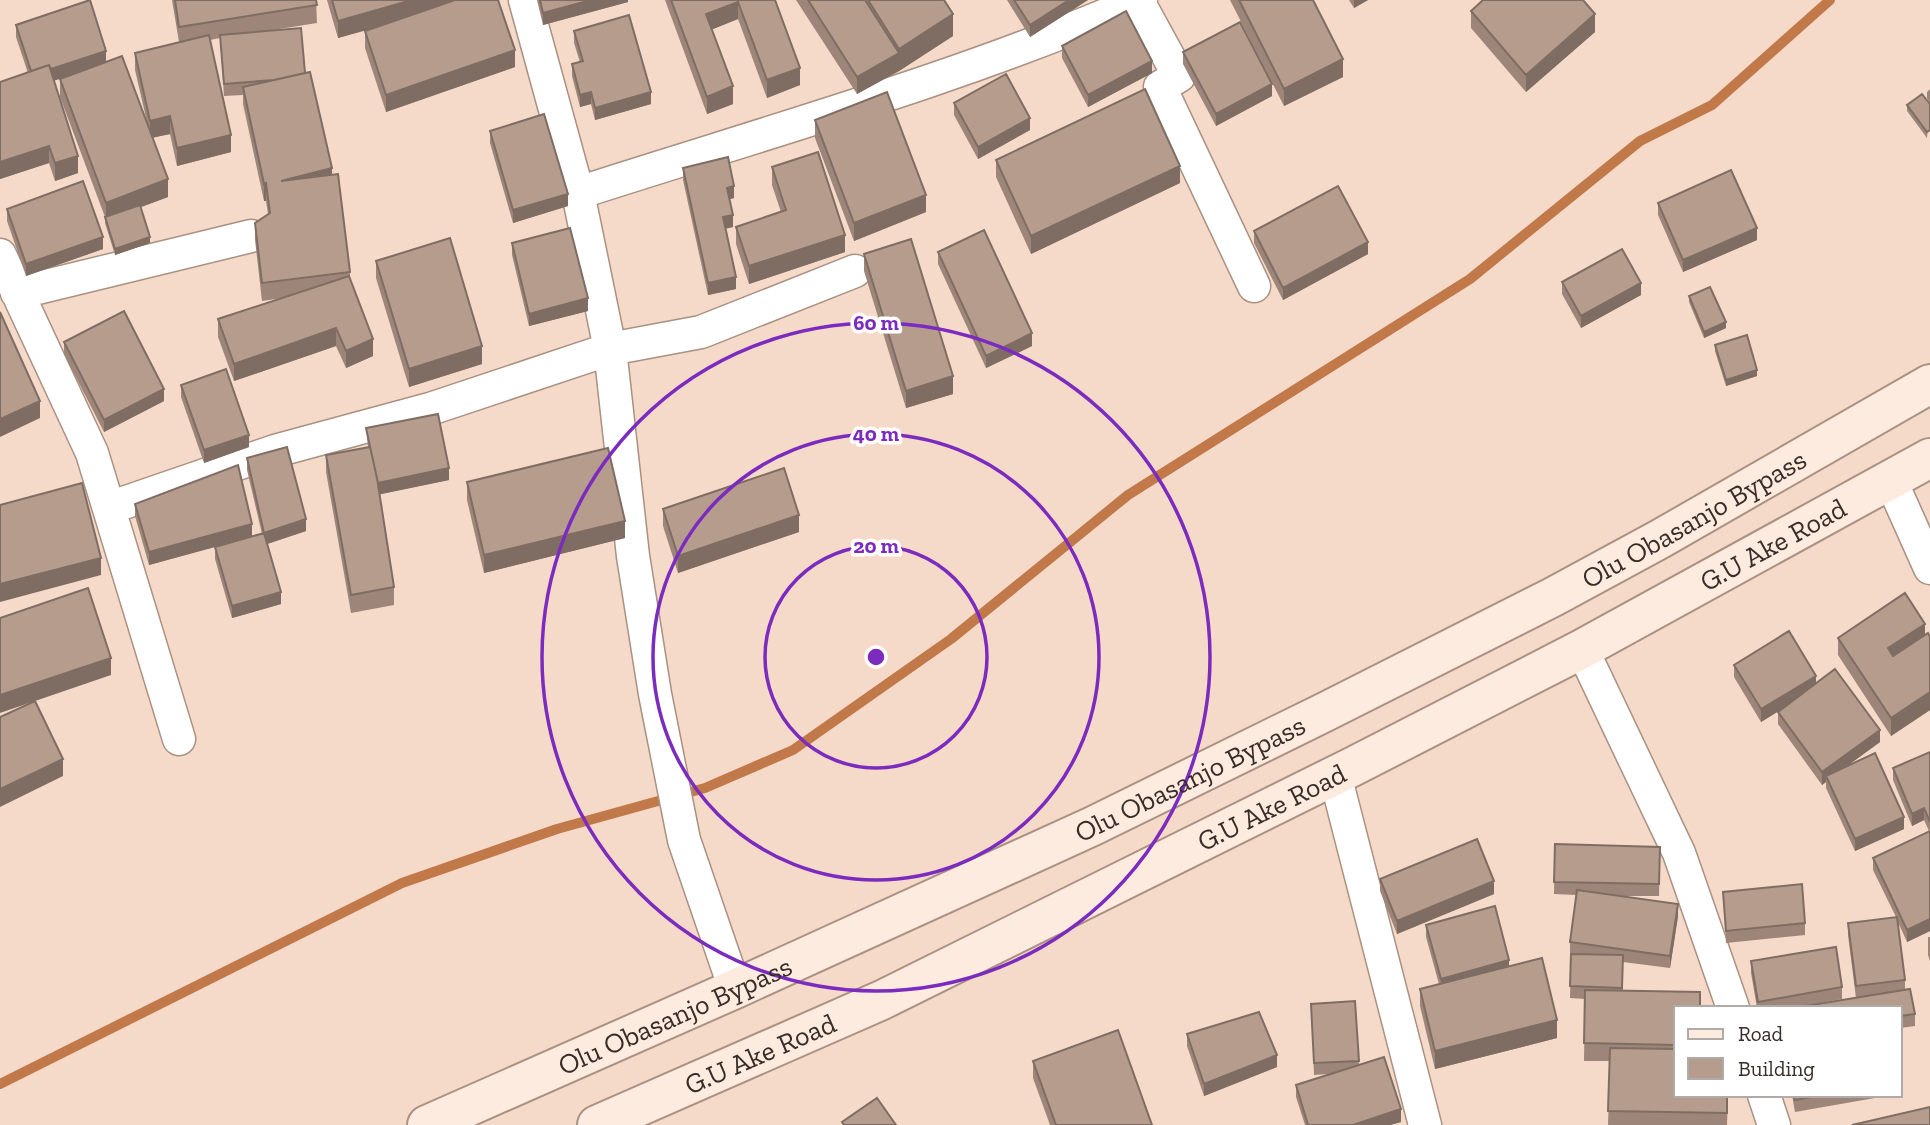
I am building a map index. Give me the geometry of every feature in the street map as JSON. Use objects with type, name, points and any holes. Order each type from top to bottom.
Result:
[{"type":"main road","name":"Olu Obasanjo Bypass","points":[[426,1125],[735,989],[1094,825],[1553,597],[1660,539],[1930,384]]},
{"type":"main road","name":"G.U Ake Road","points":[[597,1125],[882,1000],[1335,775],[1582,649],[1930,458]]},
{"type":"street","points":[[525,0],[578,193],[610,349],[633,556],[655,694],[684,840],[735,989]]},
{"type":"street","points":[[578,193],[889,94],[1079,27],[1139,1],[1179,76],[1160,87],[1254,286]]},
{"type":"street","points":[[179,738],[92,453],[6,272],[251,236]]},
{"type":"street","points":[[109,508],[275,451],[430,409],[610,349],[701,332],[856,271]]},
{"type":"street","points":[[1891,481],[1930,568]]},
{"type":"street","points":[[1582,649],[1679,853],[1732,1006]]},
{"type":"street","points":[[1335,775],[1425,1125]]},
{"type":"street","points":[[1765,1097],[1774,1125]]},
{"type":"building","points":[[90,0],[106,51],[51,69],[49,65],[31,71],[16,25]]},
{"type":"building","points":[[175,0],[316,0],[317,5],[179,27]]},
{"type":"building","points":[[332,0],[412,0],[338,21]]},
{"type":"building","points":[[455,0],[498,0],[515,50],[386,95],[365,31]]},
{"type":"building","points":[[540,0],[591,0],[543,13]]},
{"type":"building","points":[[671,0],[775,0],[800,68],[767,80],[738,2],[706,14],[733,86],[707,97]]},
{"type":"building","points":[[808,0],[865,0],[899,53],[857,77]]},
{"type":"building","points":[[868,0],[944,0],[953,14],[899,49]]},
{"type":"building","points":[[1014,0],[1069,0],[1030,25]]},
{"type":"building","points":[[1239,0],[1313,0],[1343,59],[1284,89]]},
{"type":"building","points":[[1483,0],[1583,0],[1595,14],[1526,75],[1471,11]]},
{"type":"building","points":[[1126,11],[1152,61],[1088,95],[1062,46]]},
{"type":"building","points":[[629,15],[651,92],[595,108],[591,92],[580,95],[572,64],[583,61],[574,31]]},
{"type":"building","points":[[1240,22],[1272,84],[1216,114],[1183,52]]},
{"type":"building","points":[[301,28],[305,73],[274,80],[224,84],[220,35]]},
{"type":"building","points":[[209,35],[231,135],[177,148],[170,116],[150,121],[135,53]]},
{"type":"building","points":[[122,56],[168,179],[106,203],[60,79]]},
{"type":"building","points":[[49,65],[78,156],[55,163],[49,146],[0,162],[0,82]]},
{"type":"building","points":[[310,72],[332,168],[281,181],[338,174],[350,272],[262,283],[255,223],[270,213],[266,183],[264,184],[243,87]]},
{"type":"building","points":[[1006,74],[1030,118],[978,147],[954,103]]},
{"type":"building","points":[[1145,89],[1180,166],[1031,236],[996,160]]},
{"type":"building","points":[[887,92],[926,195],[854,223],[815,120]]},
{"type":"building","points":[[1922,94],[1930,104],[1930,130],[1927,132],[1907,105]]},
{"type":"building","points":[[544,114],[568,194],[513,210],[490,131]]},
{"type":"building","points":[[818,152],[845,235],[749,266],[736,227],[786,210],[772,167]]},
{"type":"building","points":[[728,157],[734,186],[727,188],[733,215],[723,217],[736,277],[708,283],[683,168]]},
{"type":"building","points":[[1731,170],[1757,228],[1683,260],[1658,203]]},
{"type":"building","points":[[83,181],[103,237],[26,264],[7,209]]},
{"type":"building","points":[[1338,186],[1368,242],[1283,288],[1254,231]]},
{"type":"building","points":[[140,205],[150,237],[115,249],[105,217]]},
{"type":"building","points":[[570,228],[588,298],[529,314],[512,243]]},
{"type":"building","points":[[984,230],[1032,333],[986,356],[938,252]]},
{"type":"building","points":[[450,238],[482,346],[409,369],[376,261]]},
{"type":"building","points":[[911,239],[953,376],[906,391],[864,254]]},
{"type":"building","points":[[1622,249],[1641,283],[1581,316],[1562,282]]},
{"type":"building","points":[[349,276],[373,339],[346,351],[336,328],[234,364],[218,319]]},
{"type":"building","points":[[1710,287],[1726,322],[1704,332],[1689,296]]},
{"type":"building","points":[[124,311],[164,389],[104,420],[64,342]]},
{"type":"building","points":[[0,312],[40,401],[0,419]]},
{"type":"building","points":[[1747,335],[1757,370],[1726,380],[1715,345]]},
{"type":"building","points":[[226,369],[249,435],[204,450],[181,385]]},
{"type":"building","points":[[438,414],[449,468],[378,483],[366,428]]},
{"type":"building","points":[[287,447],[306,519],[264,533],[247,458]]},
{"type":"building","points":[[370,447],[394,587],[351,595],[326,455]]},
{"type":"building","points":[[608,448],[625,521],[484,555],[467,482]]},
{"type":"building","points":[[238,465],[252,524],[149,552],[135,504]]},
{"type":"building","points":[[784,468],[799,515],[678,556],[663,509]]},
{"type":"building","points":[[82,483],[101,558],[0,584],[0,505]]},
{"type":"building","points":[[264,533],[281,592],[232,606],[215,547]]},
{"type":"building","points":[[88,588],[111,658],[0,695],[0,618]]},
{"type":"building","points":[[1905,593],[1925,624],[1888,648],[1893,656],[1928,633],[1930,692],[1891,718],[1838,638]]},
{"type":"building","points":[[1789,631],[1816,676],[1761,709],[1734,665]]},
{"type":"building","points":[[1835,669],[1880,730],[1822,772],[1778,712]]},
{"type":"building","points":[[35,701],[63,759],[0,789],[0,717]]},
{"type":"building","points":[[1930,752],[1930,822],[1924,808],[1912,814],[1893,768]]},
{"type":"building","points":[[1875,753],[1904,817],[1855,839],[1826,776]]},
{"type":"building","points":[[1930,831],[1930,919],[1907,930],[1873,858]]},
{"type":"building","points":[[1477,839],[1494,881],[1397,921],[1380,879]]},
{"type":"building","points":[[1555,844],[1660,847],[1659,884],[1554,882]]},
{"type":"building","points":[[1802,884],[1805,923],[1726,931],[1723,892]]},
{"type":"building","points":[[1577,890],[1678,904],[1670,956],[1570,942]]},
{"type":"building","points":[[1495,906],[1509,960],[1441,979],[1426,925]]},
{"type":"building","points":[[1897,917],[1905,980],[1856,986],[1848,923]]},
{"type":"building","points":[[1836,947],[1842,987],[1758,1002],[1751,961]]},
{"type":"building","points":[[1571,954],[1623,955],[1622,988],[1570,986]]},
{"type":"building","points":[[1542,958],[1557,1020],[1435,1051],[1420,989]]},
{"type":"building","points":[[1910,989],[1915,1014],[1902,1016],[1902,1006],[1805,1006]]},
{"type":"building","points":[[1585,990],[1700,992],[1700,1006],[1674,1006],[1674,1045],[1584,1043]]},
{"type":"building","points":[[1355,1001],[1359,1061],[1314,1063],[1311,1004]]},
{"type":"building","points":[[1259,1012],[1277,1055],[1204,1084],[1187,1034]]},
{"type":"building","points":[[1118,1030],[1152,1125],[1056,1125],[1033,1061]]},
{"type":"building","points":[[1610,1048],[1674,1049],[1674,1097],[1727,1097],[1727,1113],[1608,1111]]},
{"type":"building","points":[[1384,1057],[1401,1109],[1353,1125],[1308,1125],[1296,1085]]},
{"type":"building","points":[[877,1098],[896,1125],[844,1125],[842,1122]]},
{"type":"building","points":[[1930,1107],[1930,1125],[1852,1125]]},
{"type":"waterway","points":[[0,1084],[402,883],[557,829],[705,788],[793,750],[951,639],[1128,495],[1470,279],[1640,141],[1712,105],[1830,0]]}]
